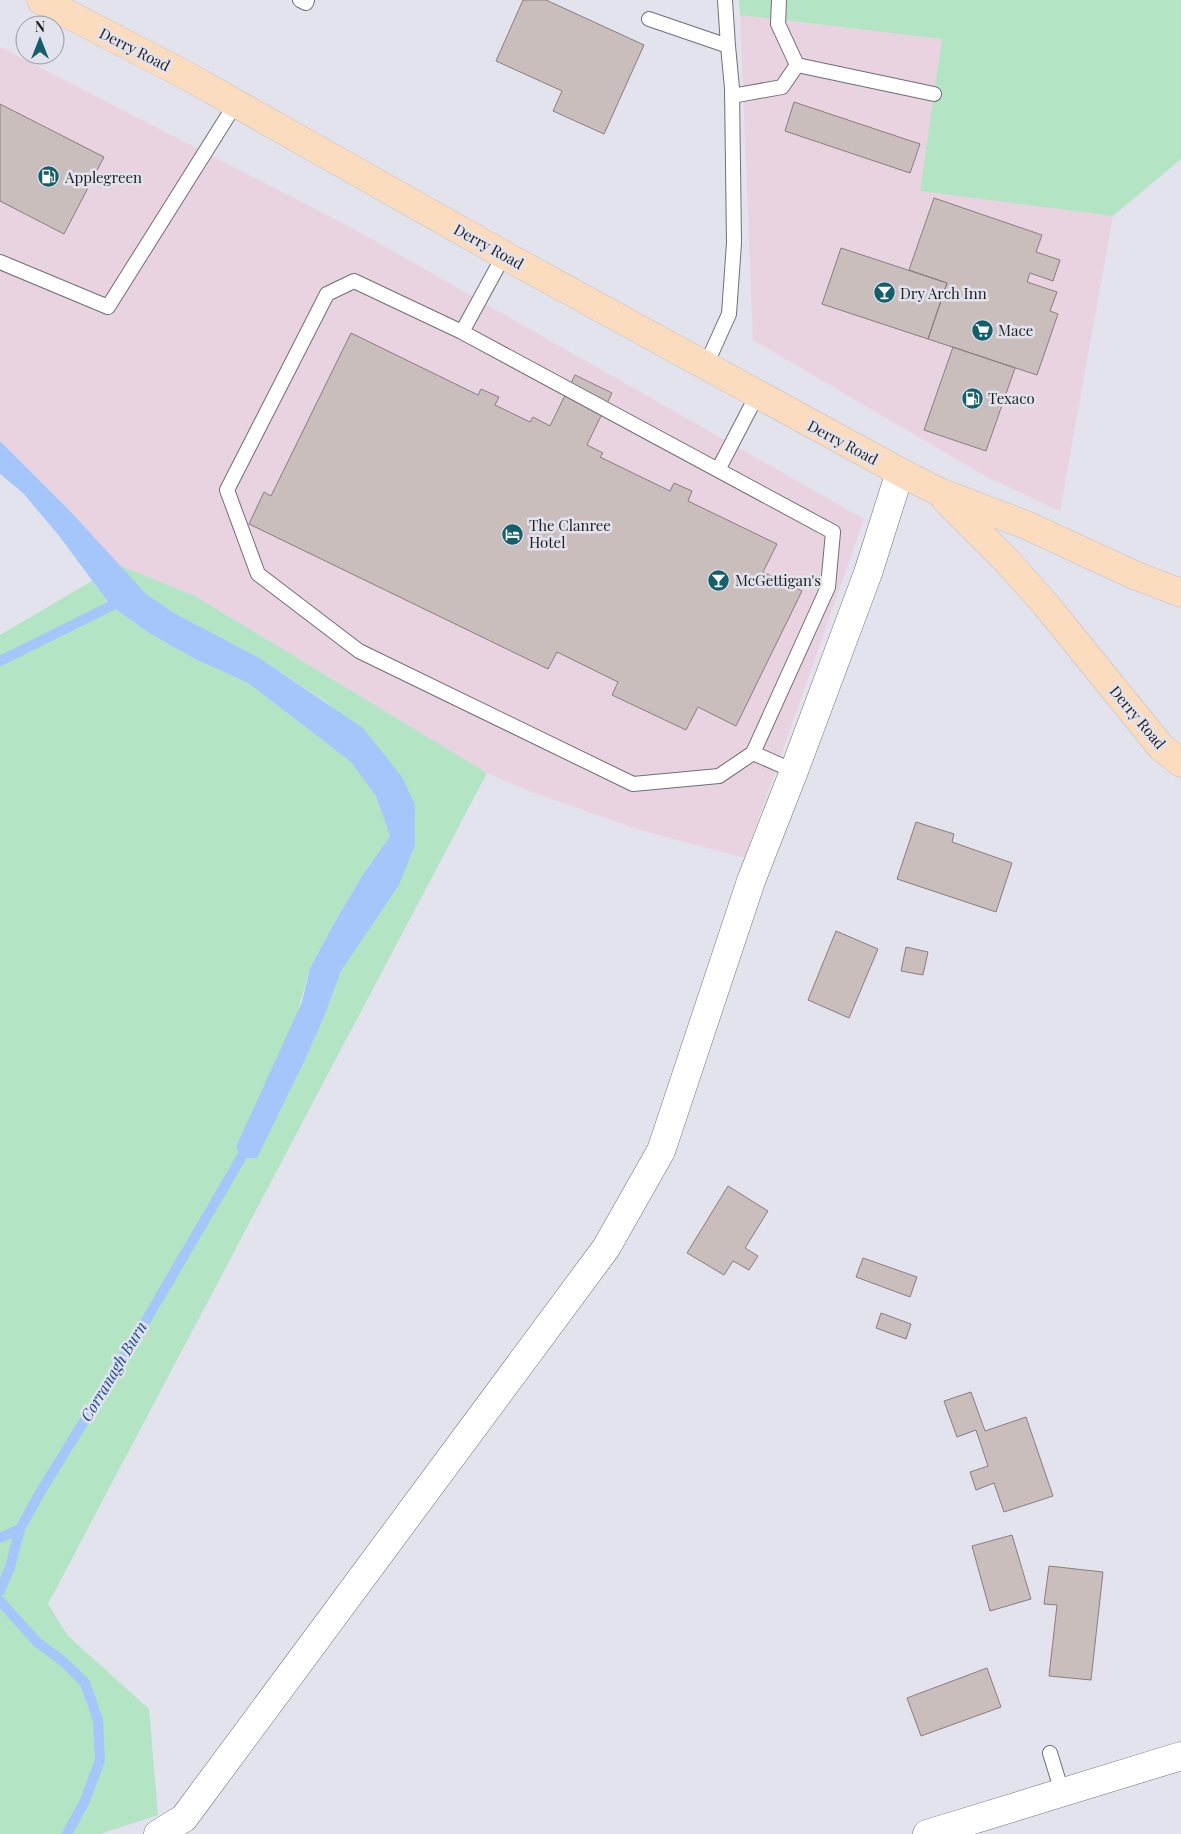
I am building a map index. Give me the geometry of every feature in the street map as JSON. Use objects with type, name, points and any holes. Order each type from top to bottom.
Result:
[{"type":"main road","name":"Derry Road","points":[[41,0],[236,103],[504,255],[900,472],[937,491],[1026,525],[1134,575],[1181,593]]},
{"type":"main road","name":"Derry Road","points":[[937,491],[1007,560],[1161,747],[1181,763]]},
{"type":"street","points":[[158,1834],[184,1818],[606,1248],[661,1152],[751,881],[868,573],[900,472]]},
{"type":"street","points":[[927,1834],[1181,1756]]},
{"type":"lane","points":[[300,0],[306,3],[307,0]]},
{"type":"lane","points":[[706,365],[729,314],[734,243],[732,96],[725,0]]},
{"type":"lane","points":[[779,0],[778,24],[797,64]]},
{"type":"lane","points":[[649,19],[728,46]]},
{"type":"lane","points":[[732,96],[782,87],[797,64]]},
{"type":"lane","points":[[797,64],[934,94]]},
{"type":"lane","points":[[0,262],[108,307],[236,103]]},
{"type":"lane","points":[[462,332],[504,255]]},
{"type":"lane","points":[[354,281],[462,332],[718,470],[833,532],[828,587],[753,754],[719,776],[633,784],[359,651],[258,574],[227,490],[327,294],[354,281]]},
{"type":"lane","points":[[718,470],[757,395]]},
{"type":"lane","points":[[753,754],[794,771]]},
{"type":"lane","points":[[1050,1753],[1062,1792]]},
{"type":"shaded area","points":[[740,15],[942,39],[920,191],[1113,216],[1060,511],[987,477],[753,340]]},
{"type":"shaded area","points":[[0,47],[15,55],[15,65],[35,65],[352,228],[864,519],[745,858],[640,830],[529,791],[487,773],[195,596],[119,565],[72,513],[0,441]]},
{"type":"green space","points":[[739,0],[1181,0],[1181,159],[1113,216],[920,191],[942,39],[740,15]]},
{"type":"green space","points":[[119,565],[195,596],[487,773],[48,1604],[68,1636],[149,1709],[158,1815],[100,1834],[0,1834],[0,635],[92,581],[111,606],[149,633],[195,659],[248,683],[351,762],[376,796],[390,836],[360,879],[310,968],[257,1158],[305,1060],[341,971],[415,845],[329,704],[261,659],[176,614],[146,594]]},
{"type":"water","points":[[0,441],[72,513],[146,594],[176,614],[261,659],[363,728],[402,777],[415,805],[415,845],[399,885],[341,971],[305,1060],[257,1158],[241,1158],[236,1147],[302,1002],[310,968],[360,879],[390,836],[376,796],[351,762],[248,683],[195,659],[149,633],[111,606],[60,537],[23,493],[0,474]]},
{"type":"building","points":[[523,0],[546,0],[644,45],[604,134],[553,111],[562,91],[496,61]]},
{"type":"building","points":[[794,102],[920,144],[910,173],[785,131]]},
{"type":"building","points":[[0,104],[104,157],[64,234],[0,201]]},
{"type":"building","points":[[934,198],[1042,235],[1036,252],[1060,260],[1053,281],[1030,273],[1027,282],[1057,292],[1050,311],[1058,314],[1037,375],[928,339],[947,283],[909,270]]},
{"type":"building","name":"Dry Arch Inn","points":[[841,248],[947,283],[928,339],[822,304]]},
{"type":"building","name":"The Clanree Hotel","points":[[351,333],[478,395],[481,389],[499,397],[495,405],[530,422],[533,417],[550,426],[575,375],[612,393],[587,445],[603,453],[600,457],[670,491],[674,483],[692,491],[688,501],[777,544],[763,572],[802,591],[736,726],[698,707],[686,730],[612,695],[618,682],[557,652],[548,669],[249,524],[264,492],[271,496]]},
{"type":"building","points":[[953,347],[1015,368],[986,451],[924,430]]},
{"type":"building","points":[[916,822],[954,834],[952,842],[1012,863],[996,912],[897,879]]},
{"type":"building","points":[[836,931],[878,949],[849,1018],[808,1000]]},
{"type":"building","points":[[906,947],[928,952],[923,975],[901,971]]},
{"type":"building","points":[[728,1186],[768,1211],[745,1248],[758,1256],[749,1270],[733,1261],[724,1275],[687,1253]]},
{"type":"building","points":[[863,1258],[917,1277],[910,1297],[856,1277]]},
{"type":"building","points":[[881,1313],[911,1324],[906,1339],[876,1328]]},
{"type":"building","points":[[971,1392],[985,1431],[1026,1417],[1053,1496],[1004,1512],[994,1483],[976,1490],[970,1472],[988,1466],[976,1430],[957,1437],[944,1401]]},
{"type":"building","points":[[1012,1535],[1031,1599],[990,1611],[972,1546]]},
{"type":"building","points":[[1049,1566],[1103,1572],[1091,1680],[1049,1676],[1057,1605],[1044,1604]]},
{"type":"building","points":[[987,1668],[1001,1707],[921,1736],[907,1698]]},
{"type":"waterway","points":[[0,661],[111,606]]},
{"type":"waterway","name":"Corranagh Burn","points":[[0,1591],[10,1567],[20,1529],[38,1496],[148,1317],[241,1158]]},
{"type":"waterway","points":[[0,1538],[20,1529]]},
{"type":"waterway","name":"Corranagh Burn","points":[[0,1601],[37,1642],[64,1662],[85,1683],[98,1720],[100,1760],[85,1801],[67,1834]]},
{"type":"place","name":"Applegreen","points":[[49,177]]},
{"type":"place","name":"Dry Arch Inn","points":[[884,293]]},
{"type":"place","name":"Mace","points":[[982,330]]},
{"type":"place","name":"Texaco","points":[[972,398]]},
{"type":"place","name":"The Clanree Hotel","points":[[513,534]]},
{"type":"place","name":"McGettigan's","points":[[719,580]]}]
